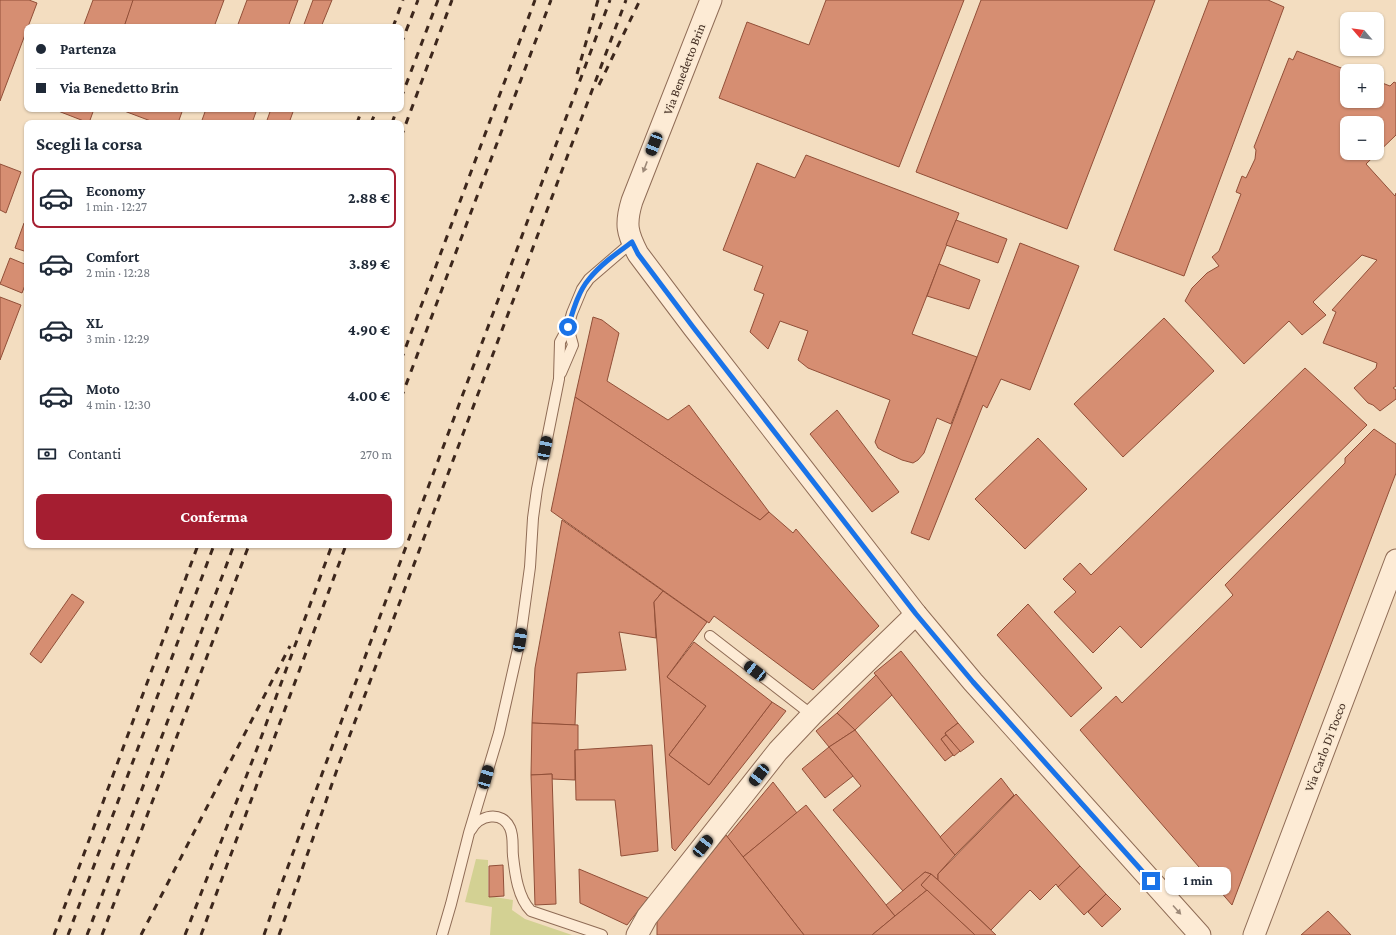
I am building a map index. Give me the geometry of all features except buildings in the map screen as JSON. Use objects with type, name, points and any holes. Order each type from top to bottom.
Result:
[{"type":"street","name":"Via Benedetto Brin","points":[[711,0],[632,201],[628,216],[628,229],[638,254],[916,614],[989,700],[1200,935]]},
{"type":"street","name":"Via Carlo Di Tocco","points":[[1254,935],[1396,560]]},
{"type":"street","points":[[637,935],[647,917],[778,752],[812,715],[916,614]]},
{"type":"lane","points":[[442,935],[469,833],[499,733],[520,640],[530,568],[533,518],[537,489],[559,379],[560,342],[568,327],[582,289],[589,279],[632,242]]},
{"type":"lane","points":[[710,636],[812,715]]},
{"type":"lane","points":[[469,833],[472,827],[488,816],[496,816],[504,820],[510,827],[516,878],[526,906],[530,911],[602,935]]},
{"type":"shaded area","points":[[476,859],[488,860],[488,896],[513,900],[512,910],[525,919],[572,935],[490,935],[492,907],[465,902]]},
{"type":"railway","points":[[394,24],[403,0]]},
{"type":"railway","points":[[404,36],[418,0]]},
{"type":"railway","points":[[404,90],[438,0]]},
{"type":"railway","points":[[404,129],[452,0]]},
{"type":"railway","points":[[404,352],[535,0]]},
{"type":"railway","points":[[404,390],[551,0]]},
{"type":"railway","points":[[577,74],[598,0]]},
{"type":"railway","points":[[264,935],[379,619],[610,0]]},
{"type":"railway","points":[[279,935],[339,764],[626,0]]},
{"type":"railway","points":[[599,85],[640,0]]},
{"type":"railway","points":[[358,120],[361,112]]},
{"type":"railway","points":[[372,120],[376,112]]},
{"type":"railway","points":[[393,120],[396,112]]},
{"type":"railway","points":[[54,935],[197,548]]},
{"type":"railway","points":[[68,935],[213,548]]},
{"type":"railway","points":[[87,935],[233,548]]},
{"type":"railway","points":[[102,935],[248,548]]},
{"type":"railway","points":[[185,935],[258,746],[331,548]]},
{"type":"railway","points":[[201,935],[345,548]]},
{"type":"railway","points":[[141,935],[290,646]]},
{"type":"route","points":[[568,327],[582,289],[589,279],[632,242],[638,254],[693,327],[916,614],[973,682],[1151,881]]}]
